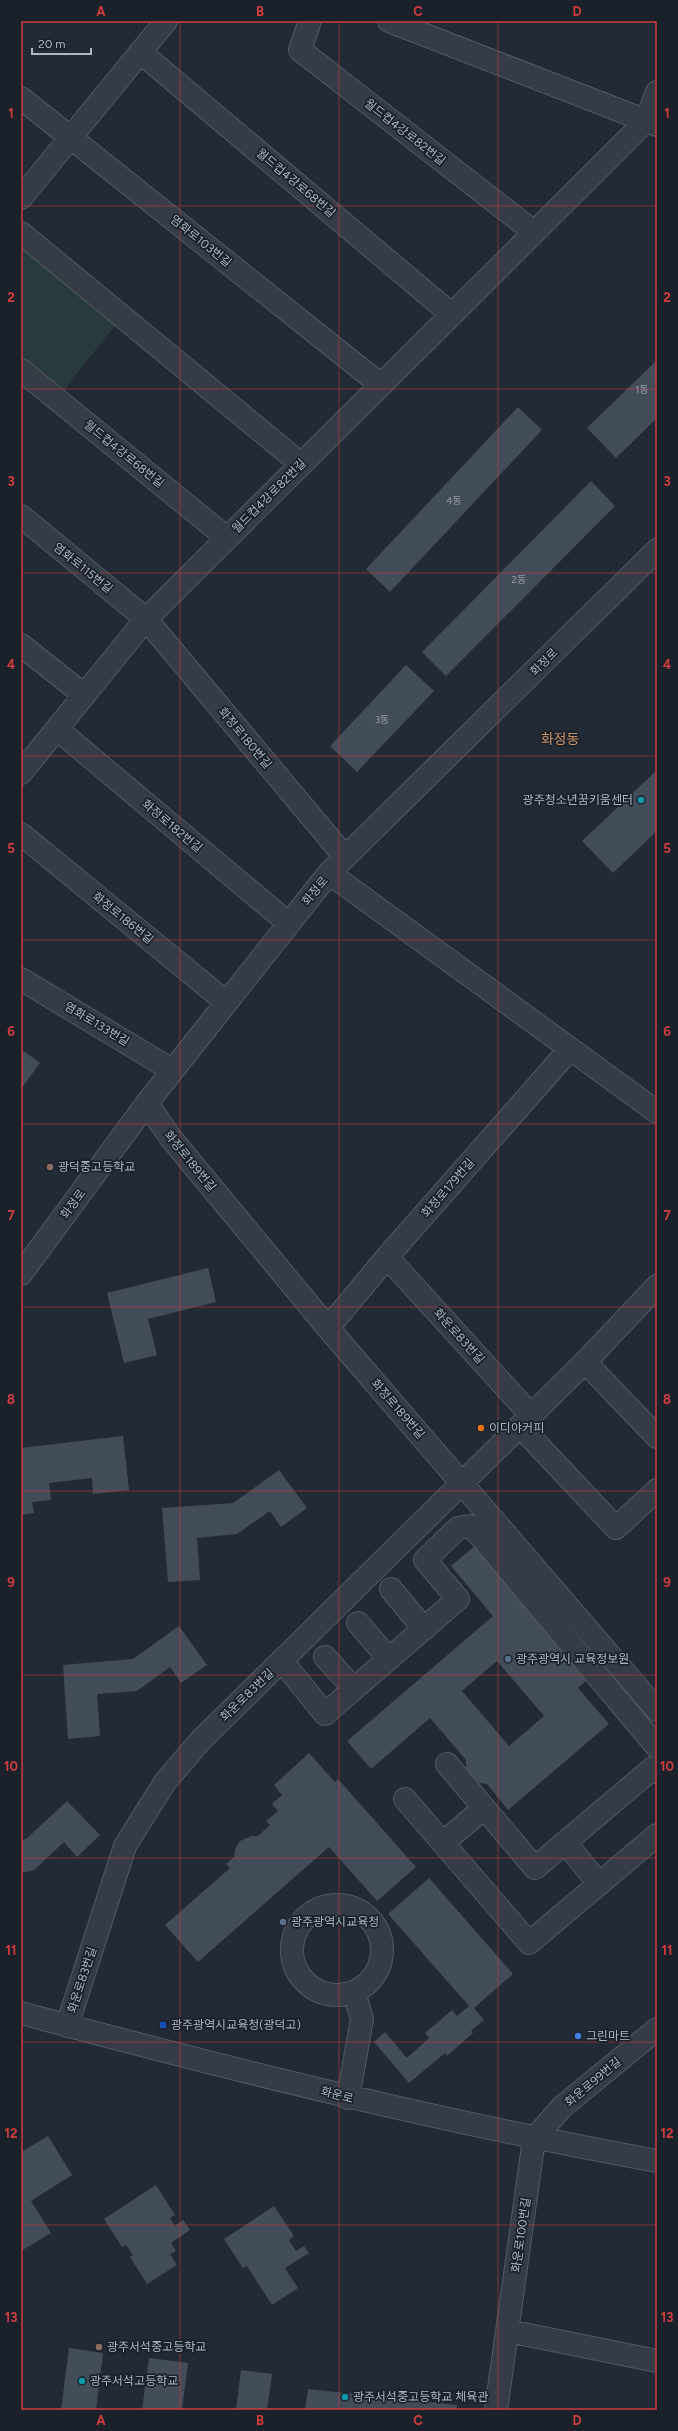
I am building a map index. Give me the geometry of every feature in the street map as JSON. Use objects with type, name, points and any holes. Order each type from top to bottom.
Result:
[{"type":"street","points":[[21,198],[166,21]]},
{"type":"street","name":"월드컵4강로82번길","points":[[310,21],[300,50],[534,232]]},
{"type":"street","points":[[389,21],[652,123]]},
{"type":"street","name":"월드컵4강로68번길","points":[[140,52],[452,314]]},
{"type":"street","name":"월드컵4강로82번길","points":[[21,773],[146,618],[534,232],[652,123],[657,92]]},
{"type":"street","name":"염화로103번길","points":[[21,98],[381,384]]},
{"type":"street","points":[[21,233],[301,464]]},
{"type":"street","name":"월드컵4강로68번길","points":[[21,370],[227,538]]},
{"type":"street","name":"염화로115번길","points":[[21,516],[146,618]]},
{"type":"street","name":"화정로","points":[[21,1274],[172,1070],[329,873],[657,550]]},
{"type":"street","name":"화정로180번길","points":[[146,618],[345,857]]},
{"type":"street","points":[[21,645],[84,695]]},
{"type":"street","name":"화정로182번길","points":[[57,729],[288,923]]},
{"type":"street","name":"화정로186번길","points":[[21,834],[226,1002]]},
{"type":"street","points":[[329,873],[657,1112]]},
{"type":"street","name":"염화로133번길","points":[[21,978],[172,1070]]},
{"type":"street","name":"화정로179번길","points":[[328,1328],[387,1257],[570,1049]]},
{"type":"street","name":"화정로189번길","points":[[147,1103],[170,1137],[328,1328],[657,1710]]},
{"type":"street","name":"화운로83번길","points":[[387,1257],[616,1528],[657,1490]]},
{"type":"street","name":"화운로83번길","points":[[67,2026],[125,1846],[165,1782],[201,1740],[585,1362],[654,1297]]},
{"type":"street","points":[[585,1362],[657,1437]]},
{"type":"street","points":[[282,1661],[325,1714],[458,1599],[424,1560],[458,1528],[470,1526],[482,1538],[657,1747]]},
{"type":"street","points":[[391,1590],[424,1629]]},
{"type":"street","points":[[358,1623],[389,1659]]},
{"type":"street","points":[[325,1657],[354,1689]]},
{"type":"street","points":[[447,1764],[534,1868],[653,1768],[657,1772]]},
{"type":"street","points":[[406,1799],[529,1943],[657,1835]]},
{"type":"street","points":[[443,1843],[484,1808]]},
{"type":"street","points":[[565,1842],[599,1884]]},
{"type":"street","points":[[338,1905],[353,1908],[366,1916],[378,1935],[381,1957],[376,1972],[367,1984],[354,1992],[342,1995],[329,1994],[316,1990],[306,1983],[298,1973],[293,1961],[292,1948],[294,1935],[301,1924],[310,1915],[323,1907],[338,1905]]},
{"type":"street","points":[[348,2098],[362,2019],[354,1992]]},
{"type":"street","name":"화운로","points":[[21,2014],[348,2098],[534,2139],[657,2161]]},
{"type":"street","name":"화운로99번길","points":[[534,2139],[562,2107],[657,2029]]},
{"type":"street","name":"화운로100번길","points":[[496,2410],[534,2139]]},
{"type":"street","points":[[508,2331],[657,2361]]},
{"type":"shaded area","points":[[21,240],[120,319],[64,390],[21,356]]},
{"type":"building","points":[[657,360],[657,418],[616,458],[587,428]]},
{"type":"building","points":[[518,407],[542,430],[390,592],[366,569]]},
{"type":"building","points":[[591,481],[615,506],[446,676],[422,652]]},
{"type":"building","points":[[406,665],[434,691],[357,772],[330,746]]},
{"type":"building","name":"광주청소년꿈키움센터","points":[[657,770],[657,831],[613,873],[582,841]]},
{"type":"building","points":[[21,1049],[40,1063],[21,1089]]},
{"type":"building","points":[[208,1268],[216,1302],[148,1319],[157,1355],[124,1363],[107,1293]]},
{"type":"building","points":[[123,1436],[129,1490],[93,1494],[92,1478],[49,1483],[51,1500],[32,1502],[34,1513],[21,1515],[21,1448]]},
{"type":"building","points":[[279,1470],[307,1508],[281,1527],[270,1511],[237,1534],[197,1538],[200,1580],[168,1582],[162,1508],[233,1503]]},
{"type":"building","points":[[476,1545],[589,1678],[578,1688],[609,1724],[508,1810],[487,1784],[473,1782],[466,1772],[466,1760],[430,1718],[371,1769],[347,1741],[493,1616],[451,1566]],"holes":[[[497,1661],[544,1716],[509,1746],[462,1691]]]},
{"type":"building","points":[[179,1626],[207,1665],[181,1683],[170,1667],[137,1691],[97,1694],[100,1736],[68,1739],[63,1665],[133,1659]]},
{"type":"building","points":[[309,1753],[335,1782],[338,1779],[416,1867],[377,1901],[329,1847],[198,1962],[165,1925],[230,1868],[226,1864],[234,1857],[235,1849],[240,1841],[251,1836],[258,1836],[270,1825],[266,1821],[278,1811],[272,1804],[282,1795],[274,1785]]},
{"type":"building","points":[[67,1801],[100,1835],[77,1857],[64,1842],[34,1870],[21,1873],[21,1840],[26,1839]]},
{"type":"building","points":[[429,1878],[513,1974],[474,2008],[484,2020],[471,2031],[473,2033],[447,2056],[445,2053],[409,2083],[374,2042],[385,2032],[407,2058],[429,2038],[425,2033],[452,2010],[457,2016],[469,2006],[388,1914]]},
{"type":"building","points":[[48,2136],[72,2175],[31,2201],[51,2233],[21,2251],[21,2152]]},
{"type":"building","points":[[156,2185],[175,2215],[170,2218],[175,2226],[183,2220],[190,2230],[171,2243],[176,2251],[170,2254],[177,2265],[147,2284],[130,2257],[133,2255],[126,2245],[122,2247],[104,2219]]},
{"type":"building","points":[[274,2206],[294,2236],[289,2240],[296,2251],[304,2246],[309,2253],[285,2268],[298,2288],[272,2305],[247,2266],[243,2268],[224,2239]]},
{"type":"building","name":"광주서석고등학교","points":[[69,2348],[103,2353],[96,2410],[61,2410]]},
{"type":"building","name":"광주서석고등학교","points":[[149,2358],[188,2363],[182,2410],[142,2410]]},
{"type":"building","points":[[241,2370],[272,2374],[267,2410],[236,2410]]},
{"type":"building","name":"광주서석중고등학교 체육관","points":[[308,2389],[457,2405],[456,2410],[305,2410]]},
{"type":"place","name":"광주청소년꿈키움센터","points":[[641,800]]},
{"type":"place","name":"광덕중고등학교","points":[[50,1167]]},
{"type":"place","name":"이디야커피","points":[[481,1428]]},
{"type":"place","name":"광주광역시 교육정보원","points":[[508,1659]]},
{"type":"place","name":"광주광역시교육청","points":[[283,1922]]},
{"type":"place","name":"광주광역시교육청(광덕고)","points":[[163,2025]]},
{"type":"place","name":"그린마트","points":[[578,2036]]},
{"type":"place","name":"광주서석중고등학교","points":[[99,2347]]},
{"type":"place","name":"광주서석고등학교","points":[[82,2381]]},
{"type":"place","name":"광주서석중고등학교 체육관","points":[[345,2397]]},
{"type":"district","name":"화정동","points":[[560,739]]}]
